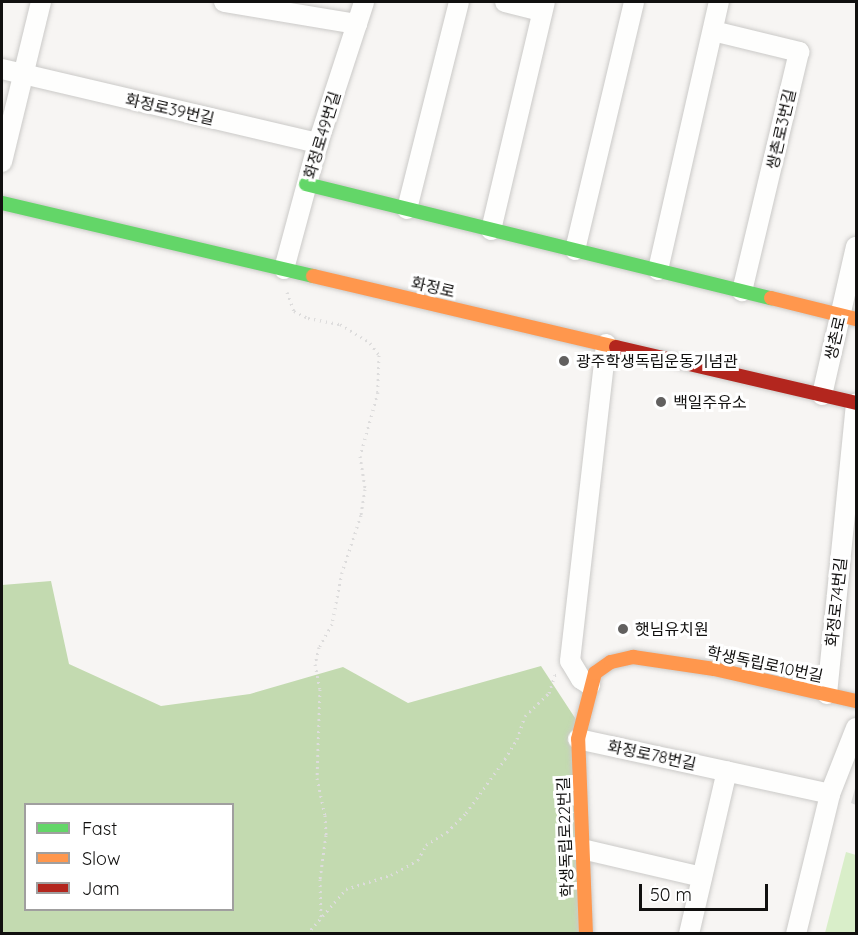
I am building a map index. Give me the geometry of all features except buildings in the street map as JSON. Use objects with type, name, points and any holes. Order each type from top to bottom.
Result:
[{"type":"street","points":[[2,162],[41,2]]},
{"type":"street","points":[[224,2],[357,24]]},
{"type":"street","name":"화정로49번길","points":[[284,269],[318,143],[364,2]]},
{"type":"street","points":[[407,209],[459,2]]},
{"type":"street","points":[[491,230],[543,6],[505,2]]},
{"type":"street","points":[[575,250],[634,2]]},
{"type":"street","points":[[658,270],[719,2]]},
{"type":"street","name":"쌍촌로3번길","points":[[713,31],[799,52],[742,291]]},
{"type":"street","name":"화정로39번길","points":[[2,69],[318,143]]},
{"type":"street","points":[[306,184],[848,317]]},
{"type":"street","name":"화정로","points":[[2,203],[856,403]]},
{"type":"street","name":"쌍촌로","points":[[822,395],[848,317],[856,247]]},
{"type":"street","points":[[590,685],[581,679],[570,661],[606,344]]},
{"type":"street","name":"화정로74번길","points":[[827,694],[856,403]]},
{"type":"street","name":"학생독립로10번길","points":[[578,739],[590,685],[595,674],[611,662],[633,657],[714,669],[856,701]]},
{"type":"street","points":[[796,933],[830,794],[856,728]]},
{"type":"street","name":"화정로78번길","points":[[578,739],[830,794]]},
{"type":"street","name":"학생독립로22번길","points":[[578,739],[586,933]]},
{"type":"street","points":[[689,933],[727,771]]},
{"type":"street","points":[[582,849],[702,877]]},
{"type":"path","points":[[284,269],[285,287],[294,311],[308,318],[340,324],[370,343],[379,355],[378,392],[360,456],[365,489],[361,515],[342,572],[332,624],[319,647],[315,663],[320,689],[317,778],[325,815],[320,879],[321,920]]},
{"type":"path","points":[[307,933],[321,920],[346,889],[391,874],[418,860],[426,845],[447,832],[466,813],[511,749],[525,716],[549,693],[555,675],[565,675]]},
{"type":"green space","points":[[51,581],[69,664],[161,706],[250,694],[343,667],[408,703],[541,666],[577,721],[586,933],[2,934],[2,585]]},
{"type":"green space","points":[[846,852],[856,855],[856,933],[825,933]]},
{"type":"traffic: fast","points":[[306,184],[771,298]]},
{"type":"traffic: fast","points":[[2,203],[313,276]]},
{"type":"traffic: slow","points":[[313,276],[616,347]]},
{"type":"traffic: slow","points":[[771,298],[856,319]]},
{"type":"traffic: slow","points":[[586,934],[578,739],[595,673],[611,662],[633,657],[714,669],[856,701]]},
{"type":"traffic: jam","points":[[616,347],[856,403]]},
{"type":"place","name":"광주학생독립운동기념관","points":[[564,361]]},
{"type":"place","name":"백일주유소","points":[[661,402]]},
{"type":"place","name":"햇님유치원","points":[[623,629]]}]
